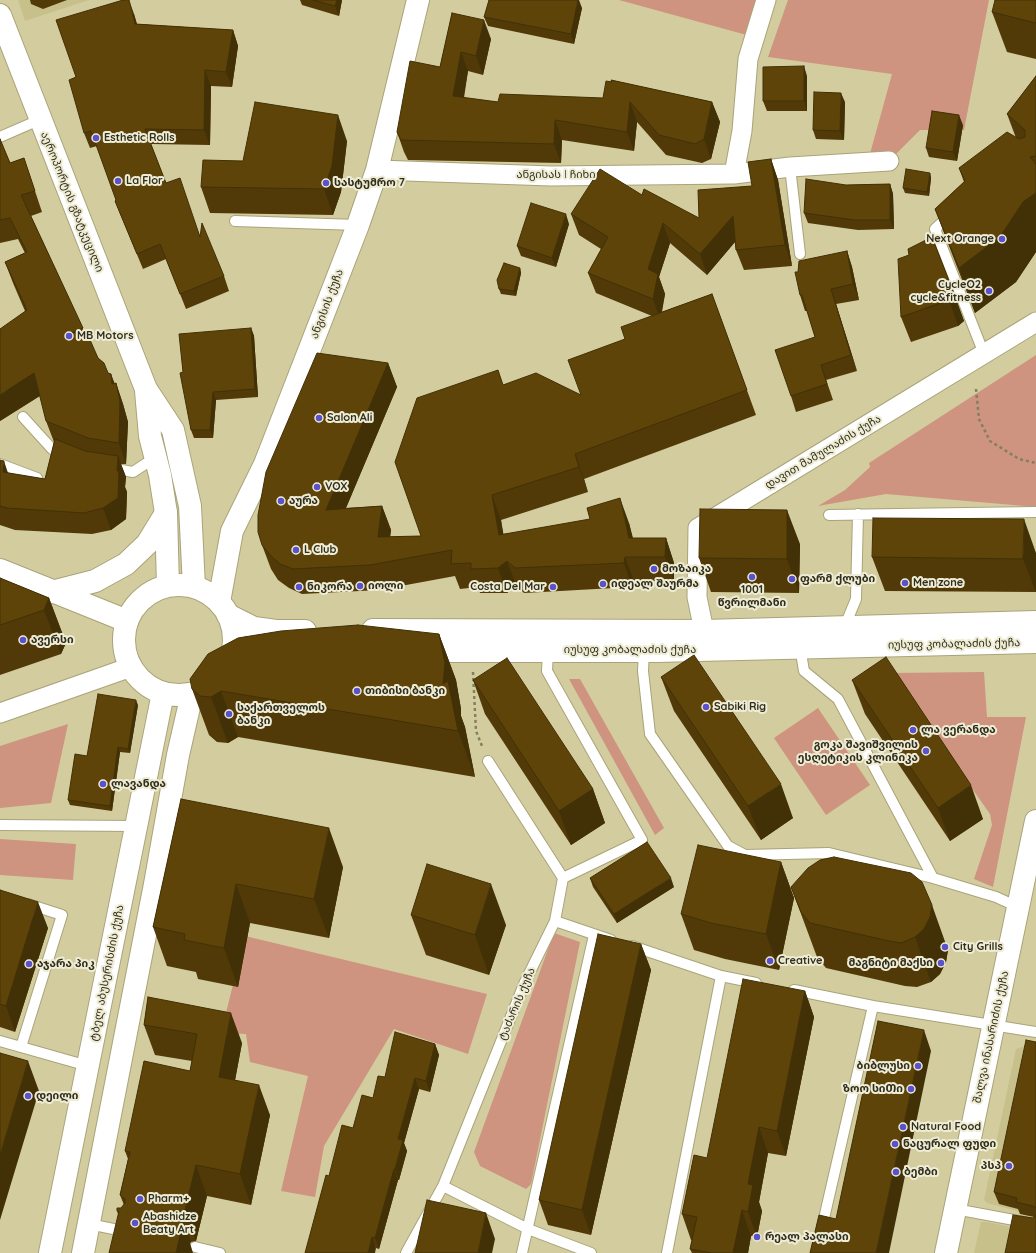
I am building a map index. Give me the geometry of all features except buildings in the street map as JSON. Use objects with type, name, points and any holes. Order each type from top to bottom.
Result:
[{"type":"street","name":"ანგისის ქუჩა","points":[[224,608],[232,531],[265,464],[378,170],[418,0]]},
{"type":"street","points":[[734,174],[742,132],[748,58],[766,0]]},
{"type":"street","name":"აეროპორტის გზატკეცილი","points":[[0,15],[39,120],[146,389],[173,430],[190,506],[194,587]]},
{"type":"street","name":"ანგისას I ჩიხი","points":[[378,170],[550,176],[734,174],[790,167],[889,161]]},
{"type":"street","name":"დავით მამულაძის ქუჩა","points":[[704,631],[697,597],[698,528],[1036,322]]},
{"type":"street","name":"აეროპორტის გზატკეცილი","points":[[146,389],[150,436],[156,458],[166,513],[168,586]]},
{"type":"street","points":[[52,592],[95,581],[126,564],[147,544],[166,513]]},
{"type":"street","points":[[0,570],[127,621]]},
{"type":"street","points":[[224,608],[233,628],[233,652],[225,670],[217,681],[205,689],[192,694],[177,696],[163,693],[144,684],[131,667],[126,655],[124,641],[127,621],[136,605],[151,593],[168,586],[181,585],[194,587],[207,593],[224,608],[254,628],[276,632],[322,631]]},
{"type":"street","name":"იუსუფ კობალაძის ქუჩა","points":[[353,630],[704,631],[1036,622]]},
{"type":"street","name":"იუსუფ კობალაძის ქუჩა","points":[[396,651],[644,650],[1036,642]]},
{"type":"street","points":[[225,670],[247,665]]},
{"type":"street","points":[[0,712],[131,667]]},
{"type":"street","name":"ტბელ აბუსერისძის ქუჩა","points":[[50,1253],[136,826],[153,751],[163,693]]},
{"type":"street","points":[[83,1253],[178,755],[192,694]]},
{"type":"street","name":"შალვა ინასარიძის ქუჩა","points":[[946,1253],[1036,821]]},
{"type":"lane","points":[[0,137],[39,120]]},
{"type":"lane","points":[[790,167],[800,254]]},
{"type":"lane","points":[[958,207],[935,229],[984,354]]},
{"type":"lane","points":[[235,221],[358,225]]},
{"type":"lane","points":[[23,417],[52,449],[73,458]]},
{"type":"lane","points":[[102,467],[133,472],[156,458]]},
{"type":"lane","points":[[0,464],[37,478]]},
{"type":"lane","points":[[829,515],[1036,512]]},
{"type":"lane","points":[[844,628],[856,599],[858,514]]},
{"type":"lane","points":[[800,647],[804,670],[838,699],[933,878]]},
{"type":"lane","points":[[644,650],[643,670],[650,734],[728,846],[745,855],[829,853],[933,878],[996,897],[1018,907]]},
{"type":"lane","points":[[488,761],[563,878],[642,840],[547,671],[548,651]]},
{"type":"lane","points":[[0,825],[136,826]]},
{"type":"lane","name":"ტაძარის ქუჩა","points":[[406,1253],[443,1186],[524,984],[555,921],[563,878]]},
{"type":"lane","points":[[21,902],[62,915],[21,1047]]},
{"type":"lane","points":[[555,921],[721,976],[767,985]]},
{"type":"lane","points":[[522,1253],[594,935]]},
{"type":"lane","points":[[667,1253],[721,976]]},
{"type":"lane","points":[[782,988],[873,1006],[966,1022],[994,1024],[1036,1032]]},
{"type":"lane","points":[[816,1253],[873,1006]]},
{"type":"lane","points":[[0,1041],[88,1066]]},
{"type":"lane","points":[[443,1186],[528,1229],[591,1253]]},
{"type":"lane","points":[[955,1208],[1036,1224]]},
{"type":"lane","points":[[89,1224],[130,1232]]},
{"type":"lane","points":[[195,1247],[220,1253]]},
{"type":"path","points":[[976,389],[979,419],[990,441],[1019,459],[1036,463]]},
{"type":"path","points":[[473,671],[476,731],[488,761]]},
{"type":"shaded area","points":[[18,0],[89,0],[25,21]]},
{"type":"shaded area","points":[[619,0],[766,0],[754,37]]},
{"type":"shaded area","points":[[788,0],[989,0],[964,130],[920,130],[889,161],[868,161],[892,74],[768,57]]},
{"type":"shaded area","points":[[1036,355],[1036,507],[886,494],[818,506],[845,490],[870,467],[869,463]]},
{"type":"shaded area","points":[[984,672],[987,717],[1026,717],[993,887],[974,879],[992,825],[990,814],[891,673]]},
{"type":"shaded area","points":[[569,679],[580,679],[664,828],[655,835]]},
{"type":"shaded area","points":[[818,708],[870,785],[826,815],[774,738]]},
{"type":"shaded area","points":[[68,724],[51,803],[0,808],[0,746]]},
{"type":"shaded area","points":[[0,839],[76,844],[73,880],[0,875]]},
{"type":"shaded area","points":[[554,933],[580,942],[531,1184],[526,1189],[480,1166],[474,1152]]},
{"type":"shaded area","points":[[245,936],[487,994],[468,1054],[394,1029],[324,1146],[315,1197],[281,1191],[308,1076],[250,1062],[246,1034],[221,1033]]},
{"type":"shaded area","points":[[1025,1046],[1036,1048],[1036,1216],[987,1203],[984,1200],[1016,1049]]},
{"type":"shaded area","points":[[981,1222],[1036,1232],[1036,1253],[974,1253]]},
{"type":"place","name":"Esthetic Rolls","points":[[96,138]]},
{"type":"place","name":"La Flor","points":[[118,181]]},
{"type":"place","name":"სასტუმრო 7","points":[[326,183]]},
{"type":"place","name":"Next Orange","points":[[1002,239]]},
{"type":"place","name":"CycleO2 cycle&fitness","points":[[989,291]]},
{"type":"place","name":"MB Motors","points":[[69,336]]},
{"type":"place","name":"Salon Ali","points":[[319,418]]},
{"type":"place","name":"VOX","points":[[317,487]]},
{"type":"place","name":"აურა","points":[[281,501]]},
{"type":"place","name":"L Club","points":[[296,550]]},
{"type":"place","name":"მოზაიკა","points":[[654,569]]},
{"type":"place","name":"1001 წვრილმანი","points":[[752,577]]},
{"type":"place","name":"ფარმ ქლუბი","points":[[792,579]]},
{"type":"place","name":"Men zone","points":[[905,583]]},
{"type":"place","name":"იდეალ შაურმა","points":[[603,584]]},
{"type":"place","name":"იოლი","points":[[360,586]]},
{"type":"place","name":"ნიკორა","points":[[299,587]]},
{"type":"place","name":"Costa Del Mar","points":[[553,587]]},
{"type":"place","name":"ავერსი","points":[[23,640]]},
{"type":"place","name":"თიბისი ბანკი","points":[[357,691]]},
{"type":"place","name":"Sabiki Rig","points":[[706,707]]},
{"type":"place","name":"საქართველოს ბანკი","points":[[229,714]]},
{"type":"place","name":"ლა ვერანდა","points":[[913,730]]},
{"type":"place","name":"გოკა შავიშვილის ესღეტიკის კლინიკა","points":[[926,751]]},
{"type":"place","name":"ლავანდა","points":[[103,784]]},
{"type":"place","name":"City Grills","points":[[945,947]]},
{"type":"place","name":"Creative","points":[[770,961]]},
{"type":"place","name":"მაგნიტი მაქსი","points":[[941,963]]},
{"type":"place","name":"აჯარა პიკ","points":[[29,964]]},
{"type":"place","name":"ბიბლუსი","points":[[918,1066]]},
{"type":"place","name":"ზოო სიᲗი","points":[[911,1089]]},
{"type":"place","name":"დეილი","points":[[28,1096]]},
{"type":"place","name":"Natural Food","points":[[903,1127]]},
{"type":"place","name":"ნაცურალ ფუდი","points":[[895,1144]]},
{"type":"place","name":"პსპ","points":[[1009,1166]]},
{"type":"place","name":"ბემბი","points":[[896,1172]]},
{"type":"place","name":"Pharm+","points":[[140,1199]]},
{"type":"place","name":"Abashidze Beaty Art","points":[[135,1223]]},
{"type":"place","name":"რეალ პალასი","points":[[757,1237]]}]
